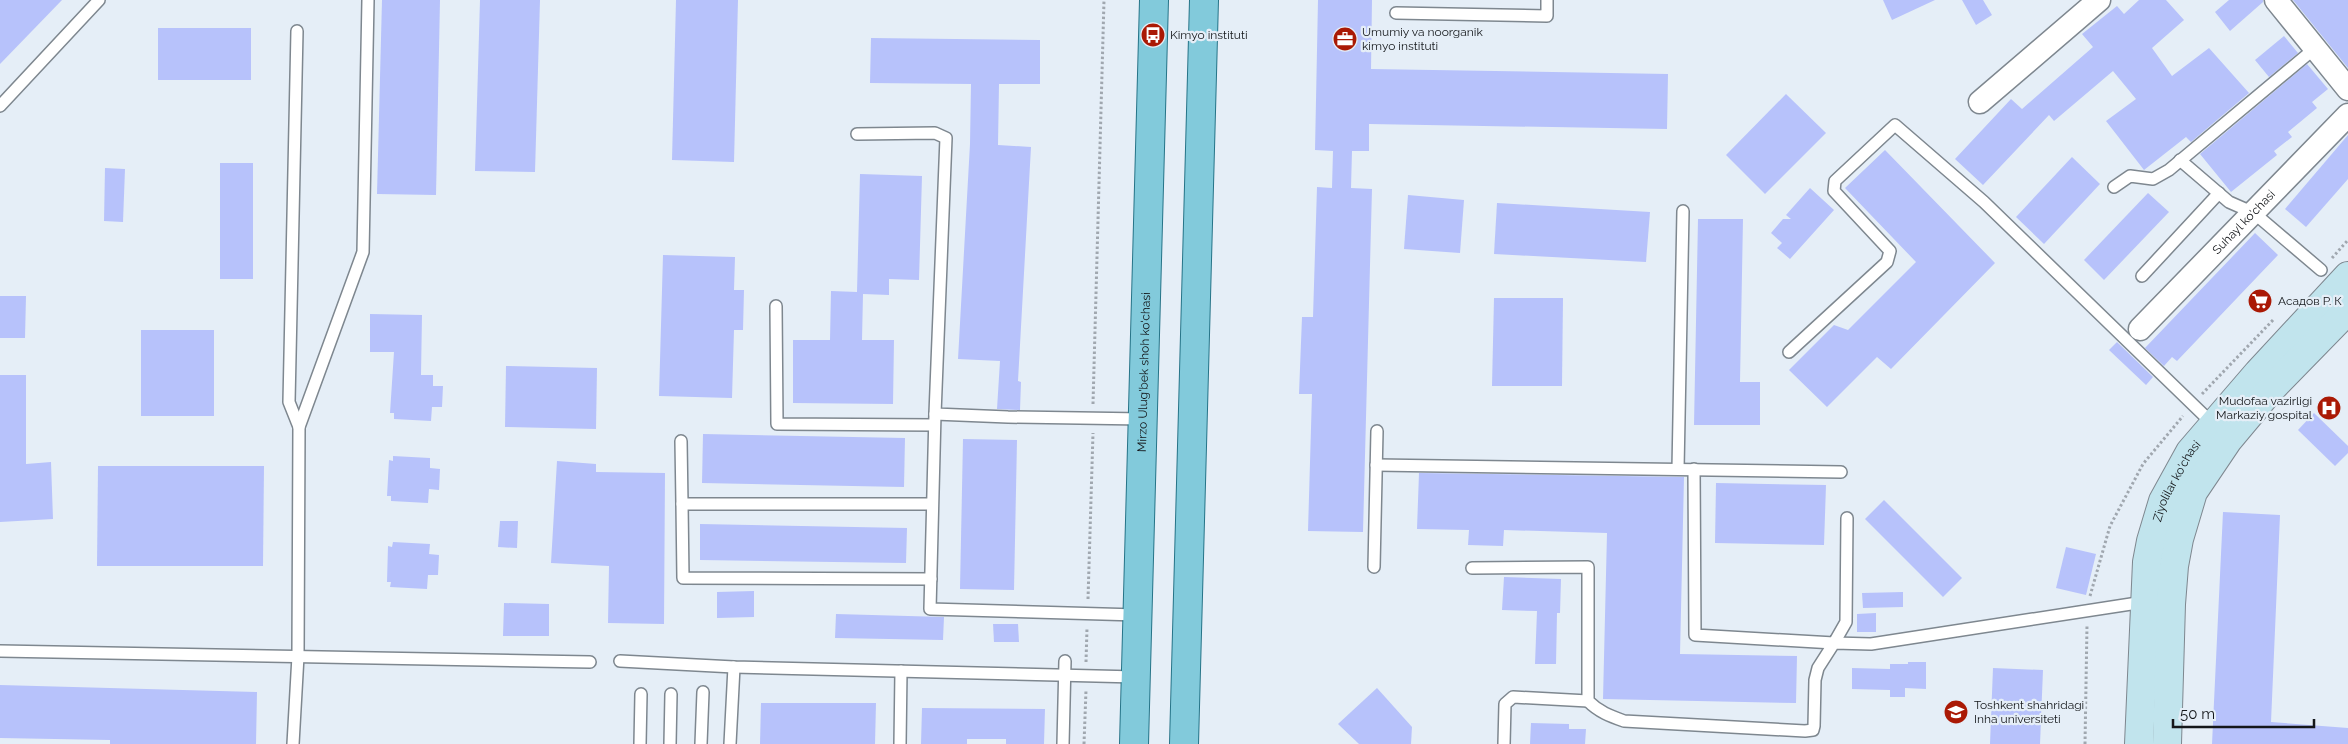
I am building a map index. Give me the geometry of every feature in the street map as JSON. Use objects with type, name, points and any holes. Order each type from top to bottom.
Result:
[{"type":"main road","name":"Mirzo Ulug'bek shoh ko'chasi","points":[[1134,744],[1154,0]]},
{"type":"main road","points":[[1184,744],[1204,0]]},
{"type":"main road","name":"Ziyolilar ko'chasi","points":[[2139,744],[2144,602],[2151,541],[2163,502],[2181,466],[2213,424],[2348,276]]},
{"type":"main road","name":"Ziyolilar ko'chasi","points":[[2167,744],[2171,604],[2174,566],[2179,538],[2193,492],[2228,440],[2269,391],[2348,310]]},
{"type":"street","points":[[1980,102],[2098,0]]},
{"type":"street","points":[[2276,0],[2348,89]]},
{"type":"street","name":"Suhayl ko'chasi","points":[[2140,329],[2348,115]]},
{"type":"lane","points":[[0,106],[99,0]]},
{"type":"lane","points":[[293,744],[298,656],[299,427],[363,252],[368,0]]},
{"type":"lane","points":[[1396,13],[1547,16],[1547,0]]},
{"type":"lane","points":[[297,30],[289,402],[299,427]]},
{"type":"lane","points":[[2114,187],[2130,176],[2154,178],[2169,170],[2314,49]]},
{"type":"lane","points":[[1789,352],[1887,262],[1890,251],[1834,190],[1835,181],[1895,125],[1984,202],[2213,424]]},
{"type":"lane","points":[[857,134],[934,133],[946,138],[932,504],[930,609],[1138,615]]},
{"type":"lane","points":[[2180,160],[2229,202],[2254,213],[2321,270]]},
{"type":"lane","points":[[2142,276],[2219,193]]},
{"type":"lane","points":[[1678,469],[1683,211]]},
{"type":"lane","points":[[776,306],[777,424],[935,420],[1143,419]]},
{"type":"lane","points":[[1374,567],[1377,431]]},
{"type":"lane","points":[[681,440],[683,578],[930,579]]},
{"type":"lane","points":[[1376,464],[1841,472]]},
{"type":"lane","points":[[1694,469],[1696,635],[1871,644],[2144,602]]},
{"type":"lane","points":[[682,504],[932,504]]},
{"type":"lane","points":[[1504,744],[1505,704],[1513,697],[1588,701],[1597,710],[1624,721],[1812,730],[1816,674],[1846,622],[1847,518]]},
{"type":"lane","points":[[1472,568],[1588,568],[1588,701]]},
{"type":"lane","points":[[0,651],[110,655],[298,656],[590,662]]},
{"type":"lane","points":[[620,661],[1136,677]]},
{"type":"lane","points":[[1063,744],[1065,661]]},
{"type":"lane","points":[[730,744],[734,666]]},
{"type":"lane","points":[[900,744],[901,671]]},
{"type":"lane","points":[[702,744],[703,692]]},
{"type":"lane","points":[[640,744],[641,694]]},
{"type":"lane","points":[[670,744],[671,694]]},
{"type":"path","points":[[1093,408],[1104,0]]},
{"type":"path","points":[[1088,607],[1093,428]]},
{"type":"path","points":[[1086,666],[1087,627]]},
{"type":"path","points":[[1084,744],[1086,686]]},
{"type":"building","points":[[0,0],[62,0],[0,64]]},
{"type":"building","points":[[382,0],[440,0],[436,195],[377,194]]},
{"type":"building","points":[[480,0],[540,0],[535,172],[475,171]]},
{"type":"building","points":[[676,0],[738,0],[734,162],[672,160]]},
{"type":"building","points":[[1318,0],[1372,0],[1371,69],[1668,74],[1667,129],[1369,124],[1369,151],[1352,151],[1351,188],[1372,189],[1363,532],[1308,531],[1312,394],[1299,394],[1302,317],[1313,317],[1317,187],[1332,188],[1333,151],[1315,150]]},
{"type":"building","points":[[1883,0],[1935,0],[1892,20]]},
{"type":"building","points":[[1962,0],[1983,0],[1992,15],[1976,25]]},
{"type":"building","points":[[2139,0],[2166,0],[2184,20],[2152,48],[2172,76],[2209,48],[2249,93],[2191,142],[2186,137],[2144,170],[2106,121],[2136,99],[2113,71],[2054,121],[2049,115],[1983,185],[1955,159],[2011,99],[2022,109],[2093,47],[2082,34],[2117,6],[2124,14]]},
{"type":"building","points":[[2229,0],[2263,0],[2263,2],[2230,31],[2215,12]]},
{"type":"building","points":[[2293,0],[2348,0],[2348,68]]},
{"type":"building","points":[[158,28],[251,28],[251,80],[158,80]]},
{"type":"building","points":[[2284,36],[2298,53],[2269,77],[2255,60]]},
{"type":"building","points":[[871,38],[1040,40],[1040,84],[999,84],[998,145],[1031,147],[1018,381],[1021,382],[1020,410],[997,409],[1000,361],[958,359],[970,144],[971,84],[870,83]]},
{"type":"building","points":[[2307,64],[2328,89],[2312,102],[2317,108],[2288,132],[2292,137],[2274,151],[2277,155],[2231,192],[2200,154]]},
{"type":"building","points":[[1786,94],[1826,133],[1765,194],[1726,155]]},
{"type":"building","points":[[2348,135],[2348,179],[2306,227],[2285,209]]},
{"type":"building","points":[[1885,150],[1995,263],[1891,369],[1877,357],[1827,407],[1789,370],[1834,325],[1848,330],[1916,262],[1845,188]]},
{"type":"building","points":[[2072,157],[2100,184],[2044,244],[2016,217]]},
{"type":"building","points":[[220,163],[253,163],[253,279],[220,279]]},
{"type":"building","points":[[105,168],[125,169],[123,222],[104,221]]},
{"type":"building","points":[[860,174],[922,176],[919,280],[889,279],[889,295],[863,294],[862,340],[894,340],[893,404],[793,403],[793,340],[830,340],[831,291],[857,292]]},
{"type":"building","points":[[1810,188],[1834,210],[1790,259],[1777,248],[1782,243],[1771,233],[1783,219],[1791,219],[1786,215]]},
{"type":"building","points":[[2148,193],[2169,212],[2104,280],[2084,260]]},
{"type":"building","points":[[1408,195],[1464,200],[1460,253],[1404,249]]},
{"type":"building","points":[[1497,203],[1650,212],[1646,262],[1494,254]]},
{"type":"building","points":[[1698,219],[1743,219],[1740,382],[1760,382],[1760,425],[1694,425]]},
{"type":"building","points":[[2255,233],[2278,255],[2177,361],[2172,357],[2164,366],[2145,348]]},
{"type":"building","points":[[663,255],[735,257],[734,290],[744,290],[743,330],[734,330],[732,398],[659,396]]},
{"type":"building","points":[[0,296],[26,296],[25,338],[0,338]]},
{"type":"building","points":[[1494,298],[1563,298],[1562,386],[1492,386]]},
{"type":"building","points":[[370,314],[422,315],[421,375],[433,375],[433,386],[443,386],[442,407],[432,407],[431,421],[394,419],[394,413],[390,413],[394,352],[370,352]]},
{"type":"building","points":[[141,330],[214,330],[214,416],[141,416]]},
{"type":"building","points":[[2117,342],[2153,377],[2146,385],[2109,350]]},
{"type":"building","points":[[506,366],[597,368],[596,429],[505,427]]},
{"type":"building","points":[[0,375],[26,375],[26,464],[51,462],[53,519],[0,522]]},
{"type":"building","points":[[2314,413],[2348,446],[2348,453],[2335,466],[2298,430]]},
{"type":"building","points":[[703,434],[905,438],[904,487],[702,483]]},
{"type":"building","points":[[963,439],[1017,440],[1014,590],[960,589]]},
{"type":"building","points":[[393,456],[430,458],[430,468],[440,469],[439,490],[429,489],[428,503],[391,501],[391,496],[387,496],[389,460],[393,461]]},
{"type":"building","points":[[557,461],[596,464],[596,472],[665,473],[664,624],[608,623],[609,566],[551,563]]},
{"type":"building","points":[[98,466],[264,466],[263,566],[97,566]]},
{"type":"building","points":[[1419,473],[1684,477],[1680,654],[1797,656],[1796,703],[1603,699],[1607,533],[1504,530],[1503,546],[1468,545],[1469,530],[1417,529]]},
{"type":"building","points":[[1716,483],[1826,485],[1824,545],[1715,543]]},
{"type":"building","points":[[1884,500],[1962,578],[1943,597],[1865,519]]},
{"type":"building","points":[[2223,512],[2280,515],[2271,722],[2348,728],[2348,744],[2212,744]]},
{"type":"building","points":[[500,521],[518,521],[517,548],[498,547]]},
{"type":"building","points":[[700,524],[907,528],[906,563],[700,560]]},
{"type":"building","points":[[393,542],[430,544],[429,554],[439,555],[438,575],[428,575],[427,589],[390,587],[391,582],[387,582],[388,546],[392,547]]},
{"type":"building","points":[[2066,547],[2096,554],[2086,595],[2056,588]]},
{"type":"building","points":[[1504,577],[1561,579],[1560,613],[1557,613],[1556,664],[1535,664],[1537,611],[1502,610]]},
{"type":"building","points":[[754,591],[754,617],[717,618],[717,592]]},
{"type":"building","points":[[1903,592],[1903,607],[1863,608],[1862,593]]},
{"type":"building","points":[[504,603],[549,604],[549,636],[503,636]]},
{"type":"building","points":[[1876,613],[1876,632],[1857,632],[1857,614]]},
{"type":"building","points":[[836,614],[944,617],[943,640],[835,638]]},
{"type":"building","points":[[993,624],[1018,624],[1019,642],[994,642]]},
{"type":"building","points":[[1908,662],[1926,662],[1926,689],[1905,688],[1905,697],[1890,697],[1890,690],[1852,689],[1852,668],[1890,669],[1890,664],[1908,664]]},
{"type":"building","points":[[1993,668],[2043,670],[2040,744],[1990,744]]},
{"type":"building","points":[[0,685],[257,692],[256,744],[110,744],[110,740],[0,738]]},
{"type":"building","points":[[1377,688],[1412,727],[1411,744],[1359,744],[1338,724]]},
{"type":"building","points":[[761,703],[876,703],[875,744],[760,744]]},
{"type":"building","points":[[922,708],[1045,709],[1044,744],[1006,744],[1006,739],[967,739],[967,744],[921,744]]},
{"type":"building","points":[[1531,723],[1569,724],[1569,729],[1586,729],[1585,744],[1530,744]]},
{"type":"place","name":"Kimyo instituti","points":[[1153,35]]},
{"type":"place","name":"Umumiy va noorganik kimyo instituti","points":[[1345,39]]},
{"type":"place","name":"Асадов Р. К","points":[[2260,301]]},
{"type":"place","name":"Mudofaa vazirligi Markaziy gospital","points":[[2329,408]]},
{"type":"place","name":"Toshkent shahridagi Inha universiteti","points":[[1956,712]]}]
